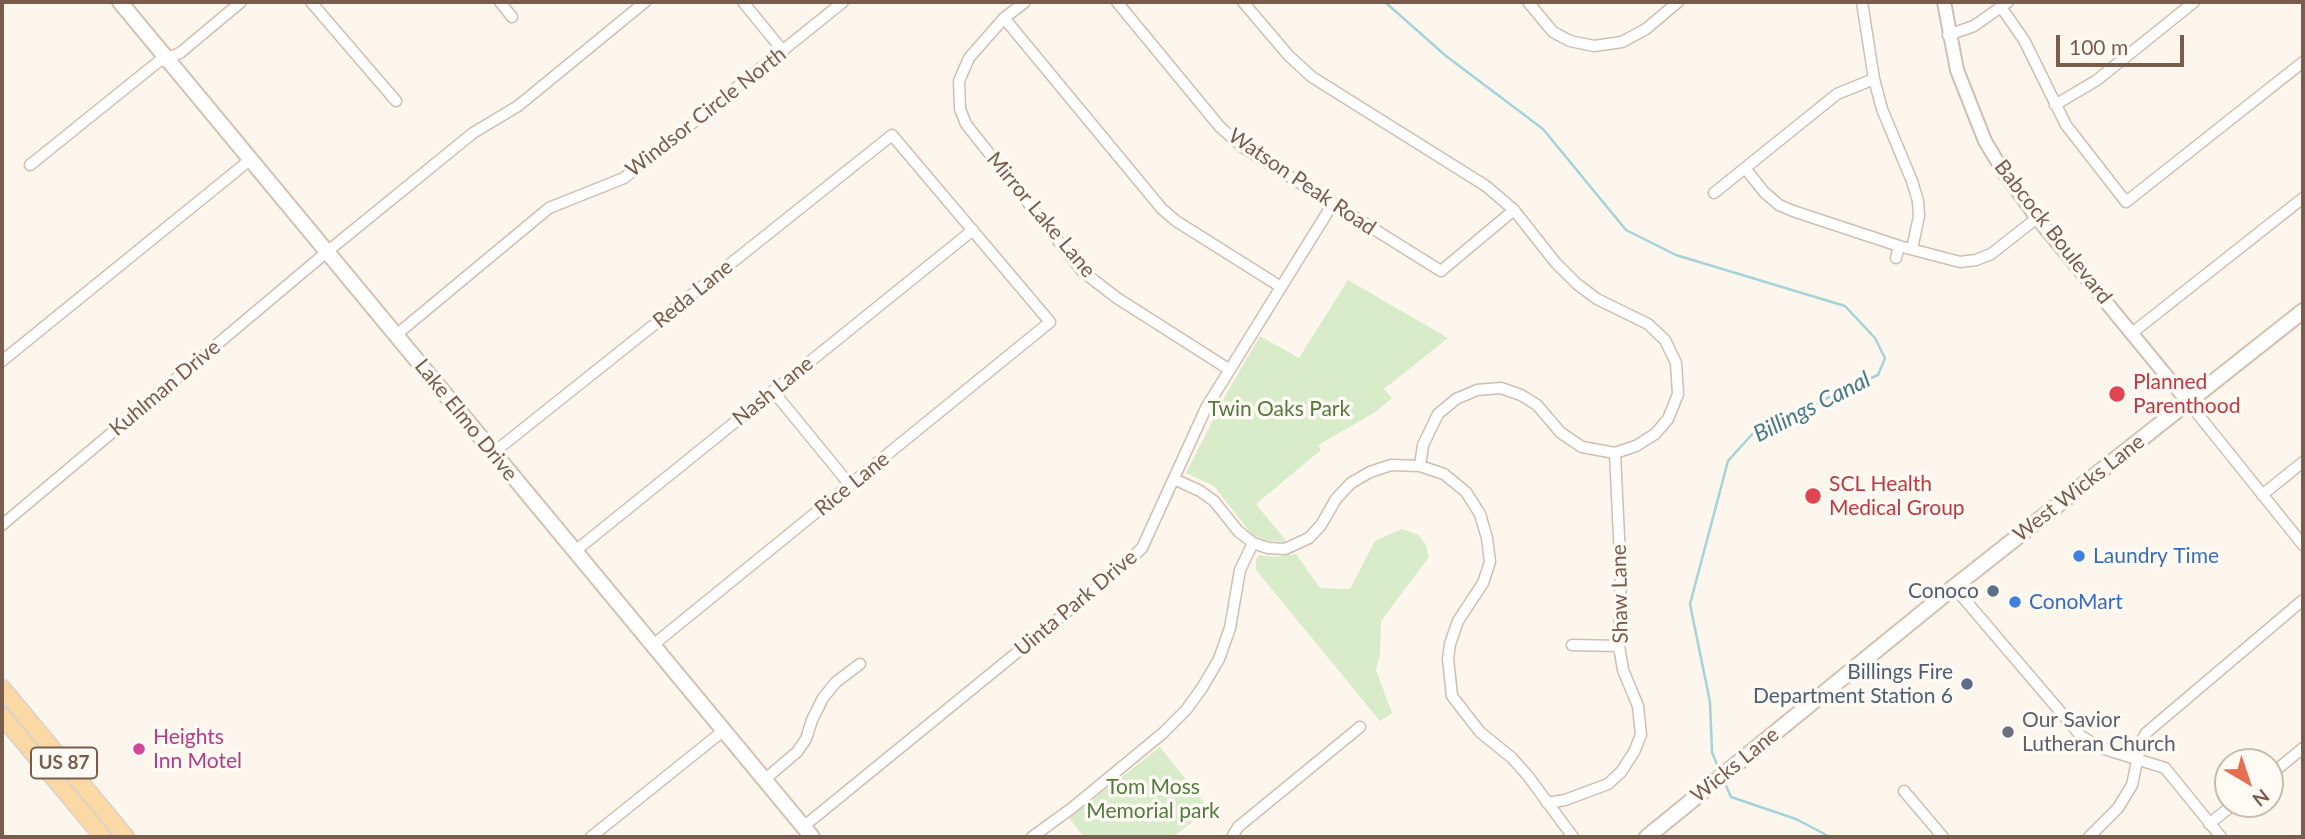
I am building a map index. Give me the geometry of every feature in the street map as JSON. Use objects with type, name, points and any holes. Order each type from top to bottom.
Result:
[{"type":"main road","name":"Lake Elmo Drive","points":[[120,2],[808,832]]},
{"type":"main road","name":"West Wicks Lane","points":[[1954,587],[2303,311]]},
{"type":"main road","name":"Wicks Lane","points":[[1647,837],[1954,587]]},
{"type":"main road","name":"US 87","points":[[2,688],[126,837]]},
{"type":"main road","name":"US 87","points":[[2,716],[103,837]]},
{"type":"street","points":[[30,165],[158,62],[180,53],[241,2]]},
{"type":"street","points":[[311,2],[396,101]]},
{"type":"street","points":[[500,2],[512,17]]},
{"type":"street","name":"Kuhlman Drive","points":[[2,525],[473,133],[518,106],[645,2]]},
{"type":"street","points":[[743,2],[783,51]]},
{"type":"street","name":"Windsor Circle North","points":[[396,335],[549,208],[624,178],[843,2]]},
{"type":"street","points":[[1025,2],[1004,18],[1162,209],[1281,287]]},
{"type":"street","name":"Watson Peak Road","points":[[1117,2],[1220,127],[1244,148],[1440,271],[1514,210]]},
{"type":"street","points":[[1243,2],[1289,56],[1312,77],[1486,186],[1514,210],[1555,262],[1577,284],[1597,299],[1648,324],[1665,340],[1676,363],[1678,394],[1668,419],[1655,434],[1636,446],[1615,453],[1582,447],[1560,433],[1537,405],[1521,395],[1501,388],[1477,390],[1456,399],[1438,414],[1423,445],[1420,466]]},
{"type":"street","points":[[1528,2],[1553,32],[1570,41],[1594,46],[1622,42],[1646,29],[1678,2]]},
{"type":"street","points":[[1862,2],[1874,79],[1882,109],[1918,201],[1919,216],[1912,249]]},
{"type":"street","name":"Babcock Boulevard","points":[[1944,2],[1948,35],[1957,71],[1985,141],[2003,171],[2037,218],[2189,402]]},
{"type":"street","points":[[2055,106],[2096,80],[2194,2]]},
{"type":"street","points":[[1948,35],[1974,26],[2004,5],[2055,106],[2079,144],[2126,202],[2303,62]]},
{"type":"street","name":"Mirror Lake Lane","points":[[1004,18],[969,58],[959,81],[960,109],[966,124],[1082,271],[1116,298],[1230,370]]},
{"type":"street","points":[[1714,193],[1837,94],[1874,79]]},
{"type":"street","name":"Reda Lane","points":[[493,453],[892,135],[973,230]]},
{"type":"street","points":[[2,361],[251,159]]},
{"type":"street","points":[[1745,169],[1779,205],[1899,246],[1960,262],[1991,254],[2037,218]]},
{"type":"street","points":[[2132,333],[2303,198]]},
{"type":"street","name":"Uinta Park Drive","points":[[808,832],[1142,548],[1206,408],[1332,205]]},
{"type":"street","name":"Rice Lane","points":[[653,645],[1050,322],[973,230]]},
{"type":"street","name":"Nash Lane","points":[[574,552],[973,230]]},
{"type":"street","points":[[1896,258],[1899,246]]},
{"type":"street","points":[[773,391],[850,485]]},
{"type":"street","points":[[2189,402],[2303,545]]},
{"type":"street","name":"Shaw Lane","points":[[1547,803],[1565,800],[1608,784],[1621,772],[1641,735],[1638,706],[1623,670],[1619,646],[1621,579],[1615,453]]},
{"type":"street","points":[[2262,495],[2303,462]]},
{"type":"street","points":[[1174,480],[1199,491],[1214,502],[1238,531],[1254,543],[1268,548],[1285,549],[1309,538],[1321,525],[1336,499],[1351,483],[1370,472],[1391,465],[1420,466],[1444,474],[1466,492],[1480,514],[1490,562],[1483,583],[1458,621],[1450,643],[1448,659],[1452,696],[1480,733],[1512,758],[1573,837]]},
{"type":"street","points":[[1032,837],[1072,808],[1163,733],[1186,710],[1219,659],[1230,628],[1240,570],[1254,543]]},
{"type":"street","points":[[1954,587],[2081,736],[2101,748],[2165,768],[2221,837]]},
{"type":"street","points":[[2089,837],[2118,808],[2133,785],[2146,733],[2303,600]]},
{"type":"street","points":[[1572,645],[1619,646]]},
{"type":"street","points":[[764,780],[797,752],[806,739],[823,698],[836,682],[860,664]]},
{"type":"street","points":[[1232,837],[1238,827],[1360,727]]},
{"type":"street","points":[[591,837],[723,731]]},
{"type":"street","points":[[2284,764],[2303,748]]},
{"type":"street","points":[[1904,791],[1943,837]]},
{"type":"street","points":[[2209,824],[2216,818]]},
{"type":"green space","name":"Twin Oaks Park","points":[[1348,280],[1448,338],[1384,389],[1392,398],[1374,413],[1318,445],[1321,450],[1256,504],[1287,542],[1268,541],[1252,535],[1214,486],[1186,473],[1225,396],[1260,336],[1299,358]]},
{"type":"green space","points":[[1402,529],[1419,535],[1426,545],[1429,557],[1381,621],[1380,654],[1376,670],[1392,713],[1380,721],[1256,570],[1256,559],[1259,555],[1274,557],[1296,554],[1320,588],[1350,589],[1375,541]]},
{"type":"green space","name":"Tom Moss Memorial park","points":[[1160,747],[1209,809],[1173,837],[1084,837],[1069,818]]},
{"type":"waterway","name":"Billings Canal","points":[[1385,2],[1446,56],[1543,129],[1626,230],[1676,255],[1845,306],[1875,338],[1885,358],[1878,375],[1755,431],[1728,461],[1690,604],[1710,702],[1712,752],[1719,770]]},
{"type":"waterway","name":"Billings Canal","points":[[1723,779],[1731,797],[1796,819],[1830,837]]},
{"type":"place","name":"Planned Parenthood","points":[[2117,394]]},
{"type":"place","name":"SCL Health Medical Group","points":[[1813,496]]},
{"type":"place","name":"Laundry Time","points":[[2079,556]]},
{"type":"place","name":"Conoco","points":[[1993,591]]},
{"type":"place","name":"ConoMart","points":[[2015,602]]},
{"type":"place","name":"Billings Fire Department Station 6","points":[[1967,684]]},
{"type":"place","name":"Our Savior Lutheran Church","points":[[2008,732]]},
{"type":"place","name":"Heights Inn Motel","points":[[139,749]]}]
